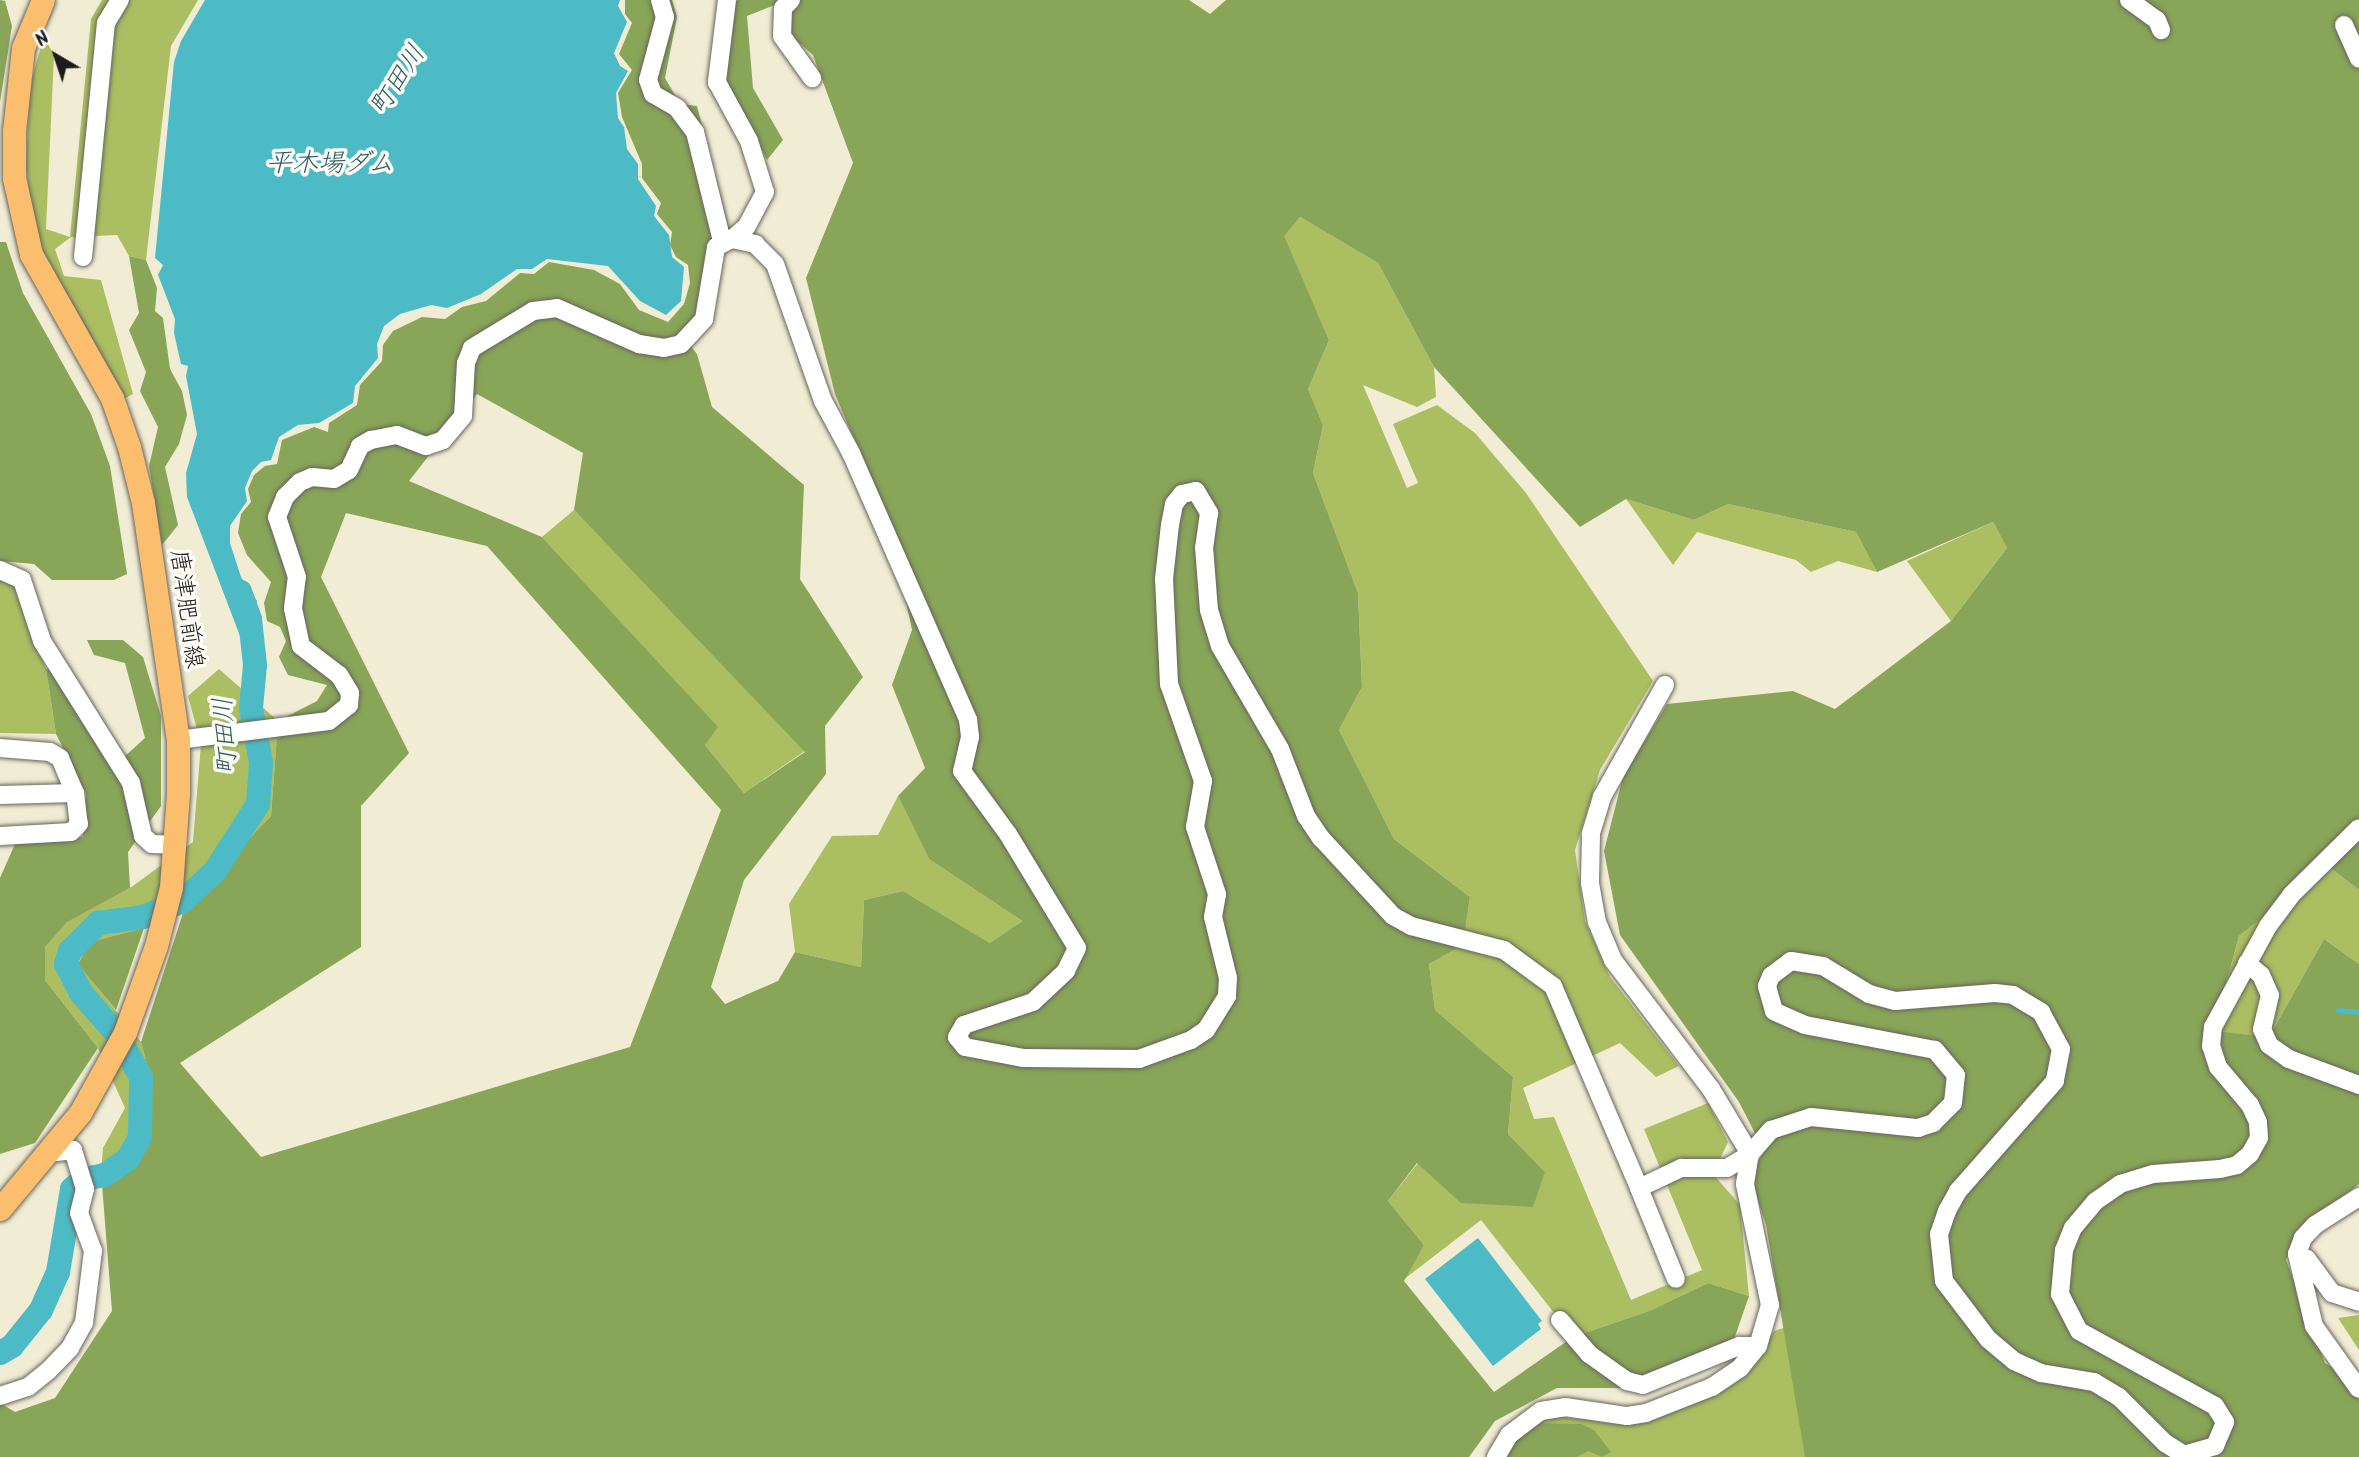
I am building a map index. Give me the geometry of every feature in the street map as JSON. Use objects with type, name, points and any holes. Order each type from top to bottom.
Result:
[{"type":"main road","name":"唐津肥前線","points":[[0,1209],[50,1153],[114,1055],[125,1032],[156,946],[171,887],[188,739],[144,503],[129,447],[112,398],[36,263],[22,220],[14,178],[17,89],[23,48],[40,1]]},
{"type":"street","points":[[83,257],[106,23],[120,0]]},
{"type":"street","points":[[660,0],[665,17],[648,80],[653,94],[677,107],[695,132],[727,240]]},
{"type":"street","points":[[188,739],[299,726],[338,716],[349,705],[350,693],[339,675],[301,646],[293,608],[297,577],[278,528],[285,497],[312,477],[334,479],[349,470],[360,446],[371,440],[397,435],[426,446],[443,440],[463,416],[466,363],[472,348],[533,311],[556,308],[639,344],[664,348],[681,344],[704,320],[713,257],[727,240],[747,227],[765,192],[749,141],[717,82],[727,0]]},
{"type":"street","points":[[791,0],[783,8],[782,36],[813,78]]},
{"type":"street","points":[[2129,0],[2157,20],[2161,30]]},
{"type":"street","points":[[2344,25],[2359,59]]},
{"type":"street","points":[[727,240],[755,244],[775,264],[824,401],[968,720],[970,737],[962,771],[1008,834],[1077,948],[1066,971],[1033,1002],[972,1019],[959,1031],[959,1041],[986,1053],[1024,1058],[1139,1059],[1191,1040],[1206,1030],[1227,996],[1228,978],[1213,917],[1217,894],[1195,827],[1203,781],[1169,684],[1164,579],[1170,524],[1174,504],[1182,494],[1196,491],[1209,513],[1206,572],[1209,610],[1220,646],[1280,748],[1306,816],[1393,916],[1411,926],[1504,950],[1553,986],[1676,1279]]},
{"type":"street","points":[[0,570],[22,580],[42,641],[131,783],[143,836],[152,844],[175,845]]},
{"type":"street","points":[[1496,1457],[1509,1435],[1541,1411],[1566,1407],[1627,1416],[1646,1413],[1712,1387],[1740,1368],[1759,1346],[1770,1305],[1745,1184],[1750,1154],[1711,1090],[1613,960],[1594,909],[1591,834],[1602,797],[1665,685]]},
{"type":"street","points":[[0,748],[50,752],[60,758],[75,793],[79,824],[71,832],[0,836]]},
{"type":"street","points":[[0,795],[75,793]]},
{"type":"street","points":[[1639,1188],[1681,1168],[1727,1168],[1750,1154],[1771,1130],[1788,1121],[1811,1117],[1918,1128],[1943,1114],[1957,1089],[1956,1075],[1935,1050],[1782,1017],[1767,997],[1771,976],[1780,967],[1806,961],[1869,994],[1895,1001],[1995,993],[2030,1002],[2053,1029],[2061,1049],[2060,1065],[2039,1102],[1983,1162],[1947,1211],[1939,1234],[1944,1281],[1988,1339],[2014,1361],[2041,1373],[2094,1382],[2119,1397],[2165,1443],[2184,1455],[2200,1454],[2224,1433],[2225,1422],[2215,1406],[2079,1331],[2067,1314],[2059,1276],[2073,1228],[2096,1201],[2120,1184],[2153,1174],[2220,1169],[2237,1165],[2250,1154],[2259,1138],[2258,1122],[2250,1105],[2218,1067],[2211,1046],[2213,1027],[2247,963],[2291,895],[2359,828]]},
{"type":"street","points":[[2247,963],[2261,975],[2270,995],[2262,1029],[2269,1045],[2289,1059],[2359,1085]]},
{"type":"street","points":[[0,1396],[28,1387],[48,1371],[70,1348],[84,1323],[93,1251],[79,1213],[83,1181],[73,1150],[50,1153]]},
{"type":"street","points":[[2359,1197],[2315,1225],[2302,1238],[2297,1254],[2314,1326],[2359,1389]]},
{"type":"street","points":[[2297,1254],[2307,1259],[2332,1293],[2359,1302]]},
{"type":"street","points":[[1560,1320],[1589,1354],[1627,1381],[1643,1385],[1739,1346],[1759,1346]]},
{"type":"green space","points":[[0,0],[5,1],[12,26],[0,102]]},
{"type":"green space","points":[[102,0],[198,0],[171,46],[146,260],[129,256],[117,235],[71,237],[55,249],[64,276],[101,280],[133,394],[122,400],[56,280],[35,234],[26,166],[30,84],[44,37],[54,55],[46,229],[70,237],[91,19]]},
{"type":"green space","points":[[625,0],[672,0],[677,17],[665,78],[680,104],[697,106],[729,228],[710,242],[700,317],[683,336],[697,354],[712,407],[804,485],[800,579],[863,677],[825,726],[826,774],[744,880],[711,987],[725,1004],[778,981],[795,952],[861,967],[864,900],[903,891],[990,943],[1023,921],[929,859],[898,796],[925,768],[892,685],[912,630],[890,524],[835,394],[806,278],[853,163],[813,55],[790,35],[790,0],[1189,0],[1210,14],[1226,0],[2359,0],[2359,890],[2328,866],[2239,936],[2213,1031],[2269,1037],[2324,939],[2359,964],[2359,1184],[2302,1227],[2286,1260],[2325,1363],[2359,1384],[2359,1457],[1805,1457],[1766,1225],[1753,1185],[1753,1171],[1764,1151],[1739,1102],[1620,935],[1604,851],[1623,777],[1667,704],[1793,691],[1835,709],[1951,621],[2007,548],[1993,522],[1877,572],[1856,532],[1728,504],[1694,520],[1626,499],[1580,527],[1434,367],[1378,263],[1300,217],[1284,236],[1329,340],[1308,389],[1323,425],[1313,473],[1358,593],[1362,687],[1339,730],[1394,839],[1470,897],[1463,945],[1429,964],[1435,1010],[1513,1077],[1508,1134],[1545,1172],[1533,1207],[1461,1203],[1417,1163],[1388,1201],[1424,1245],[1404,1281],[1494,1392],[1573,1337],[1649,1311],[1708,1283],[1749,1296],[1731,1348],[1655,1388],[1557,1388],[1495,1421],[1469,1457],[0,1457],[0,1403],[15,1412],[55,1398],[112,1311],[101,1172],[148,1126],[149,1071],[141,1042],[186,904],[271,816],[278,721],[317,701],[327,685],[288,675],[279,657],[286,641],[280,627],[267,621],[264,603],[271,582],[247,555],[238,533],[241,514],[251,502],[248,489],[254,475],[265,466],[277,464],[282,440],[314,427],[328,432],[329,423],[357,405],[360,385],[382,361],[383,345],[393,331],[422,317],[445,319],[462,307],[486,301],[520,273],[534,274],[549,262],[594,270],[620,284],[639,310],[668,322],[684,304],[690,283],[688,265],[676,257],[670,245],[672,232],[657,214],[661,203],[642,178],[642,164],[622,117],[618,93],[632,70],[619,54],[632,23],[625,14]],"holes":[[[477,394],[583,453],[574,510],[805,752],[744,793],[705,745],[718,727],[542,537],[409,481]],[[346,513],[487,546],[721,810],[630,1047],[261,1157],[180,1063],[361,947],[361,806],[409,753],[321,577]]]},
{"type":"green space","points":[[738,0],[787,0],[747,16],[753,88],[783,140],[767,160],[724,76],[733,3]]},
{"type":"green space","points":[[1300,217],[1378,263],[1434,367],[1436,397],[1417,407],[1363,385],[1407,488],[1418,483],[1393,424],[1437,405],[1475,433],[1526,493],[1653,681],[1600,770],[1575,850],[1585,921],[1610,977],[1679,1066],[1656,1077],[1620,1043],[1523,1088],[1534,1119],[1554,1117],[1631,1300],[1702,1270],[1644,1129],[1708,1103],[1728,1142],[1713,1174],[1740,1205],[1749,1296],[1708,1283],[1649,1311],[1573,1337],[1481,1220],[1403,1280],[1424,1245],[1388,1201],[1418,1163],[1545,1172],[1508,1134],[1513,1077],[1435,1010],[1429,964],[1463,945],[1470,897],[1394,839],[1339,730],[1362,687],[1358,593],[1313,473],[1323,425],[1308,389],[1329,340],[1283,236]]},
{"type":"green space","points":[[0,242],[6,242],[23,293],[91,414],[110,466],[127,574],[114,580],[52,580],[34,564],[0,561]]},
{"type":"green space","points":[[129,256],[146,260],[157,288],[155,311],[163,318],[170,369],[182,391],[187,415],[179,444],[165,467],[178,525],[162,545],[149,466],[158,427],[140,391],[146,372],[129,330],[139,313]]},
{"type":"green space","points":[[1626,499],[1694,520],[1728,504],[1856,532],[1877,572],[1838,561],[1811,572],[1796,560],[1697,532],[1673,565]]},
{"type":"green space","points":[[574,510],[805,751],[744,793],[705,745],[717,727],[542,537]]},
{"type":"green space","points":[[1993,522],[2007,548],[1951,621],[1907,561]]},
{"type":"green space","points":[[0,580],[14,583],[46,669],[56,734],[0,733]]},
{"type":"green space","points":[[87,640],[123,640],[143,657],[161,716],[161,806],[128,852],[130,888],[67,922],[45,947],[45,980],[98,1048],[35,1143],[0,1154],[0,878],[15,844],[83,837],[86,794],[56,734],[46,669],[57,670],[113,767],[145,738],[125,663],[94,655]]},
{"type":"green space","points":[[219,669],[278,721],[271,816],[186,904],[144,928],[90,942],[78,963],[141,1042],[149,1070],[148,1126],[101,1172],[103,1148],[125,1108],[98,1048],[45,980],[45,947],[66,922],[130,888],[193,842],[201,744],[188,696]]},
{"type":"green space","points":[[898,796],[929,859],[1024,921],[990,943],[903,891],[864,900],[861,967],[795,952],[789,904],[832,836],[878,835]]},
{"type":"green space","points":[[2328,866],[2359,890],[2359,964],[2324,939],[2269,1037],[2213,1032],[2239,936]]},
{"type":"green space","points":[[144,928],[116,1010],[78,964],[90,942]]},
{"type":"green space","points":[[2359,1315],[2359,1350],[2338,1318]]},
{"type":"green space","points":[[1789,1326],[1829,1457],[1504,1457],[1528,1425],[1551,1416],[1629,1424],[1719,1393],[1748,1374],[1774,1331]]},
{"type":"green space","points":[[1529,1423],[1581,1424],[1594,1430],[1611,1452],[1602,1457],[1588,1451],[1577,1457],[1509,1457],[1507,1449]]},
{"type":"water","name":"平木場ダム","points":[[205,0],[620,0],[618,6],[627,22],[614,53],[620,66],[628,71],[616,93],[618,118],[624,127],[627,149],[638,164],[638,179],[656,206],[654,216],[669,235],[672,257],[684,267],[681,301],[666,315],[640,301],[608,266],[547,259],[532,269],[517,269],[481,294],[447,308],[431,305],[400,314],[384,326],[377,344],[378,358],[355,386],[353,403],[319,423],[298,425],[279,437],[271,460],[261,462],[252,471],[245,488],[247,501],[230,526],[230,543],[241,577],[257,601],[254,622],[240,623],[240,636],[187,497],[186,473],[197,434],[186,376],[188,366],[181,364],[174,333],[175,319],[158,275],[163,265],[155,258],[174,62],[181,41]]},
{"type":"water","points":[[1478,1238],[1542,1321],[1538,1324],[1541,1329],[1493,1366],[1425,1279]]},
{"type":"waterway","name":"町田川","points":[[0,1353],[12,1346],[41,1310],[58,1272],[72,1189],[84,1179],[105,1175],[128,1159],[140,1137],[141,1077],[117,1034],[81,993],[66,964],[70,951],[98,923],[143,917],[183,901],[215,871],[258,804],[261,763],[251,708],[255,665],[250,619],[240,592]]},
{"type":"waterway","points":[[2338,1010],[2359,1012]]}]
